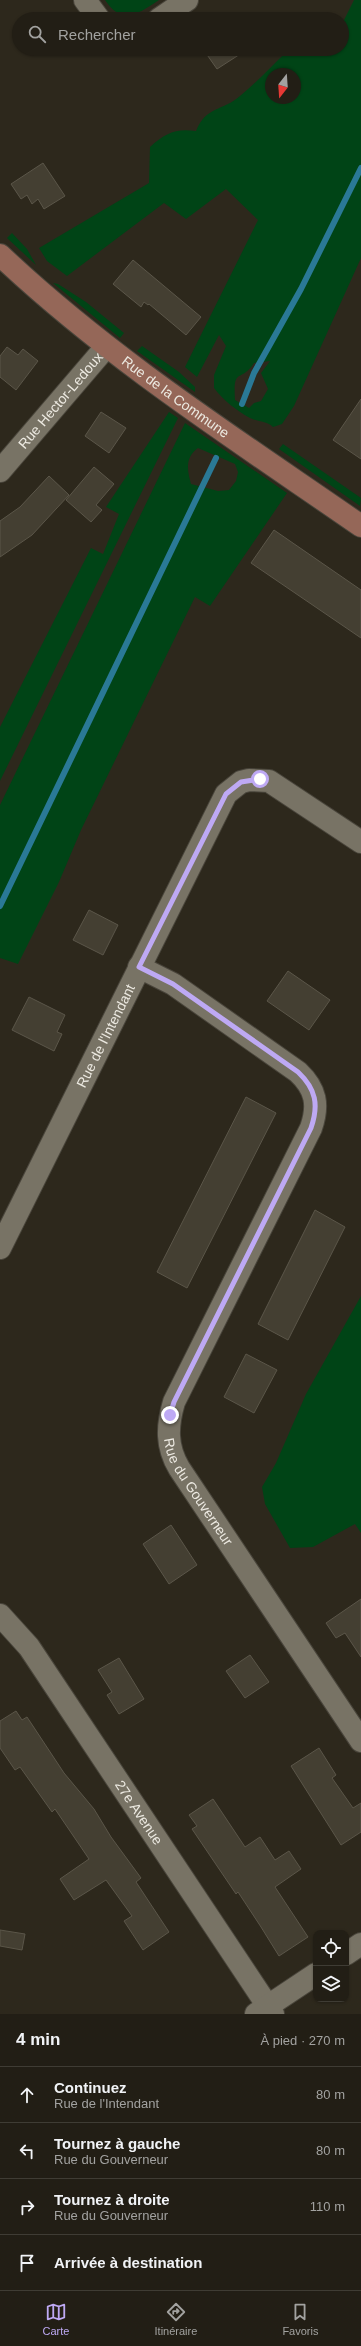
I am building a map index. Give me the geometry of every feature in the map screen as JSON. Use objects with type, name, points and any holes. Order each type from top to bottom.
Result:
[{"type":"street","points":[[85,0],[94,12]]},
{"type":"street","points":[[169,12],[187,0]]},
{"type":"street","name":"Rue de la Commune","points":[[0,255],[106,347],[146,378],[361,526]]},
{"type":"street","name":"Rue Hector-Ledoux","points":[[0,471],[106,347]]},
{"type":"street","name":"Rue de l'Intendant","points":[[0,1248],[226,794],[241,782],[250,780],[269,781],[361,842]]},
{"type":"street","name":"Rue du Gouverneur","points":[[139,967],[173,984],[298,1072],[312,1088],[315,1097],[316,1108],[311,1128],[174,1402],[170,1415],[168,1436],[171,1454],[179,1468],[361,1741]]},
{"type":"street","name":"27e Avenue","points":[[0,1615],[29,1647],[266,2011]]},
{"type":"street","points":[[349,1952],[361,1944]]},
{"type":"street","points":[[266,2011],[313,1976]]},
{"type":"green space","points":[[105,0],[159,0],[139,12],[117,12],[111,8]]},
{"type":"green space","points":[[354,0],[361,0],[361,258],[294,406],[282,424],[273,427],[250,418],[240,412],[226,401],[214,388],[214,375],[226,346],[219,335],[197,377],[185,367],[258,220],[226,189],[186,219],[164,203],[67,276],[47,261],[39,248],[149,183],[150,147],[161,138],[171,133],[182,130],[196,131],[200,123],[210,113],[234,101],[265,73],[265,104],[301,104],[301,68],[270,68],[282,56],[349,56],[348,12]],"holes":[[[270,361],[261,373],[268,389],[261,401],[254,403],[249,408],[235,400],[236,379],[245,373],[254,363]]]},
{"type":"green space","points":[[12,233],[27,249],[36,265],[7,238]]},
{"type":"green space","points":[[53,283],[58,284],[86,302],[124,333],[120,338]]},
{"type":"green space","points":[[142,346],[179,372],[195,387],[195,392],[137,351]]},
{"type":"green space","points":[[169,412],[178,418],[0,781],[0,727],[91,548],[103,554],[119,514],[106,507]]},
{"type":"green space","points":[[185,423],[287,493],[210,606],[195,597],[81,830],[59,882],[18,964],[0,958],[0,805]],"holes":[[[198,448],[235,464],[238,472],[236,481],[229,490],[218,491],[191,484],[188,464],[191,455]]]},
{"type":"green space","points":[[283,444],[361,498],[360,506],[279,449]]},
{"type":"green space","points":[[361,1296],[361,1533],[355,1524],[313,1547],[290,1548],[265,1504],[262,1487],[276,1463],[306,1394]]},
{"type":"building","points":[[208,56],[237,56],[217,69]]},
{"type":"building","points":[[43,163],[65,196],[44,209],[38,199],[32,204],[27,195],[21,199],[11,184]]},
{"type":"building","points":[[133,260],[201,317],[186,335],[149,304],[148,305],[144,302],[141,307],[113,284]]},
{"type":"building","points":[[7,347],[18,355],[23,349],[38,361],[16,390],[0,377],[0,356]]},
{"type":"building","points":[[361,399],[361,459],[333,440]]},
{"type":"building","points":[[101,412],[126,428],[109,453],[85,436]]},
{"type":"building","points":[[94,467],[114,484],[96,505],[102,510],[91,522],[66,500]]},
{"type":"building","points":[[49,476],[69,495],[32,535],[0,557],[0,521],[20,507]]},
{"type":"building","points":[[274,530],[361,590],[361,638],[251,563]]},
{"type":"building","points":[[89,910],[118,925],[103,955],[73,940]]},
{"type":"building","points":[[288,971],[330,1000],[309,1030],[267,1001]]},
{"type":"building","points":[[29,997],[65,1015],[57,1032],[62,1034],[54,1051],[12,1030]]},
{"type":"building","points":[[246,1097],[276,1113],[187,1288],[157,1272]]},
{"type":"building","points":[[315,1210],[345,1227],[288,1340],[258,1324]]},
{"type":"building","points":[[246,1354],[277,1370],[254,1413],[224,1397]]},
{"type":"building","points":[[171,1525],[197,1565],[169,1584],[143,1544]]},
{"type":"building","points":[[361,1599],[361,1657],[345,1633],[336,1638],[326,1623]]},
{"type":"building","points":[[250,1655],[269,1682],[245,1698],[226,1671]]},
{"type":"building","points":[[119,1658],[144,1699],[119,1714],[107,1695],[112,1692],[98,1670]]},
{"type":"building","points":[[16,1711],[22,1720],[27,1717],[64,1773],[94,1809],[111,1837],[141,1878],[136,1882],[169,1932],[143,1950],[124,1921],[132,1916],[106,1880],[74,1900],[60,1879],[89,1859],[55,1809],[52,1812],[20,1767],[15,1770],[0,1748],[0,1721]]},
{"type":"building","points":[[319,1748],[336,1775],[332,1778],[353,1808],[361,1803],[361,1832],[341,1845],[291,1766]]},
{"type":"building","points":[[213,1799],[245,1847],[260,1837],[275,1860],[289,1851],[301,1869],[275,1887],[308,1937],[279,1956],[238,1892],[236,1894],[192,1829],[197,1826],[189,1815]]},
{"type":"building","points":[[0,1930],[25,1934],[22,1950],[0,1946]]},
{"type":"waterway","points":[[242,404],[254,373],[301,289],[361,168]]},
{"type":"waterway","points":[[0,906],[216,458]]},
{"type":"route","points":[[170,1415],[174,1402],[311,1128],[316,1108],[312,1088],[298,1072],[173,984],[139,967],[226,794],[241,782],[260,779]]}]
